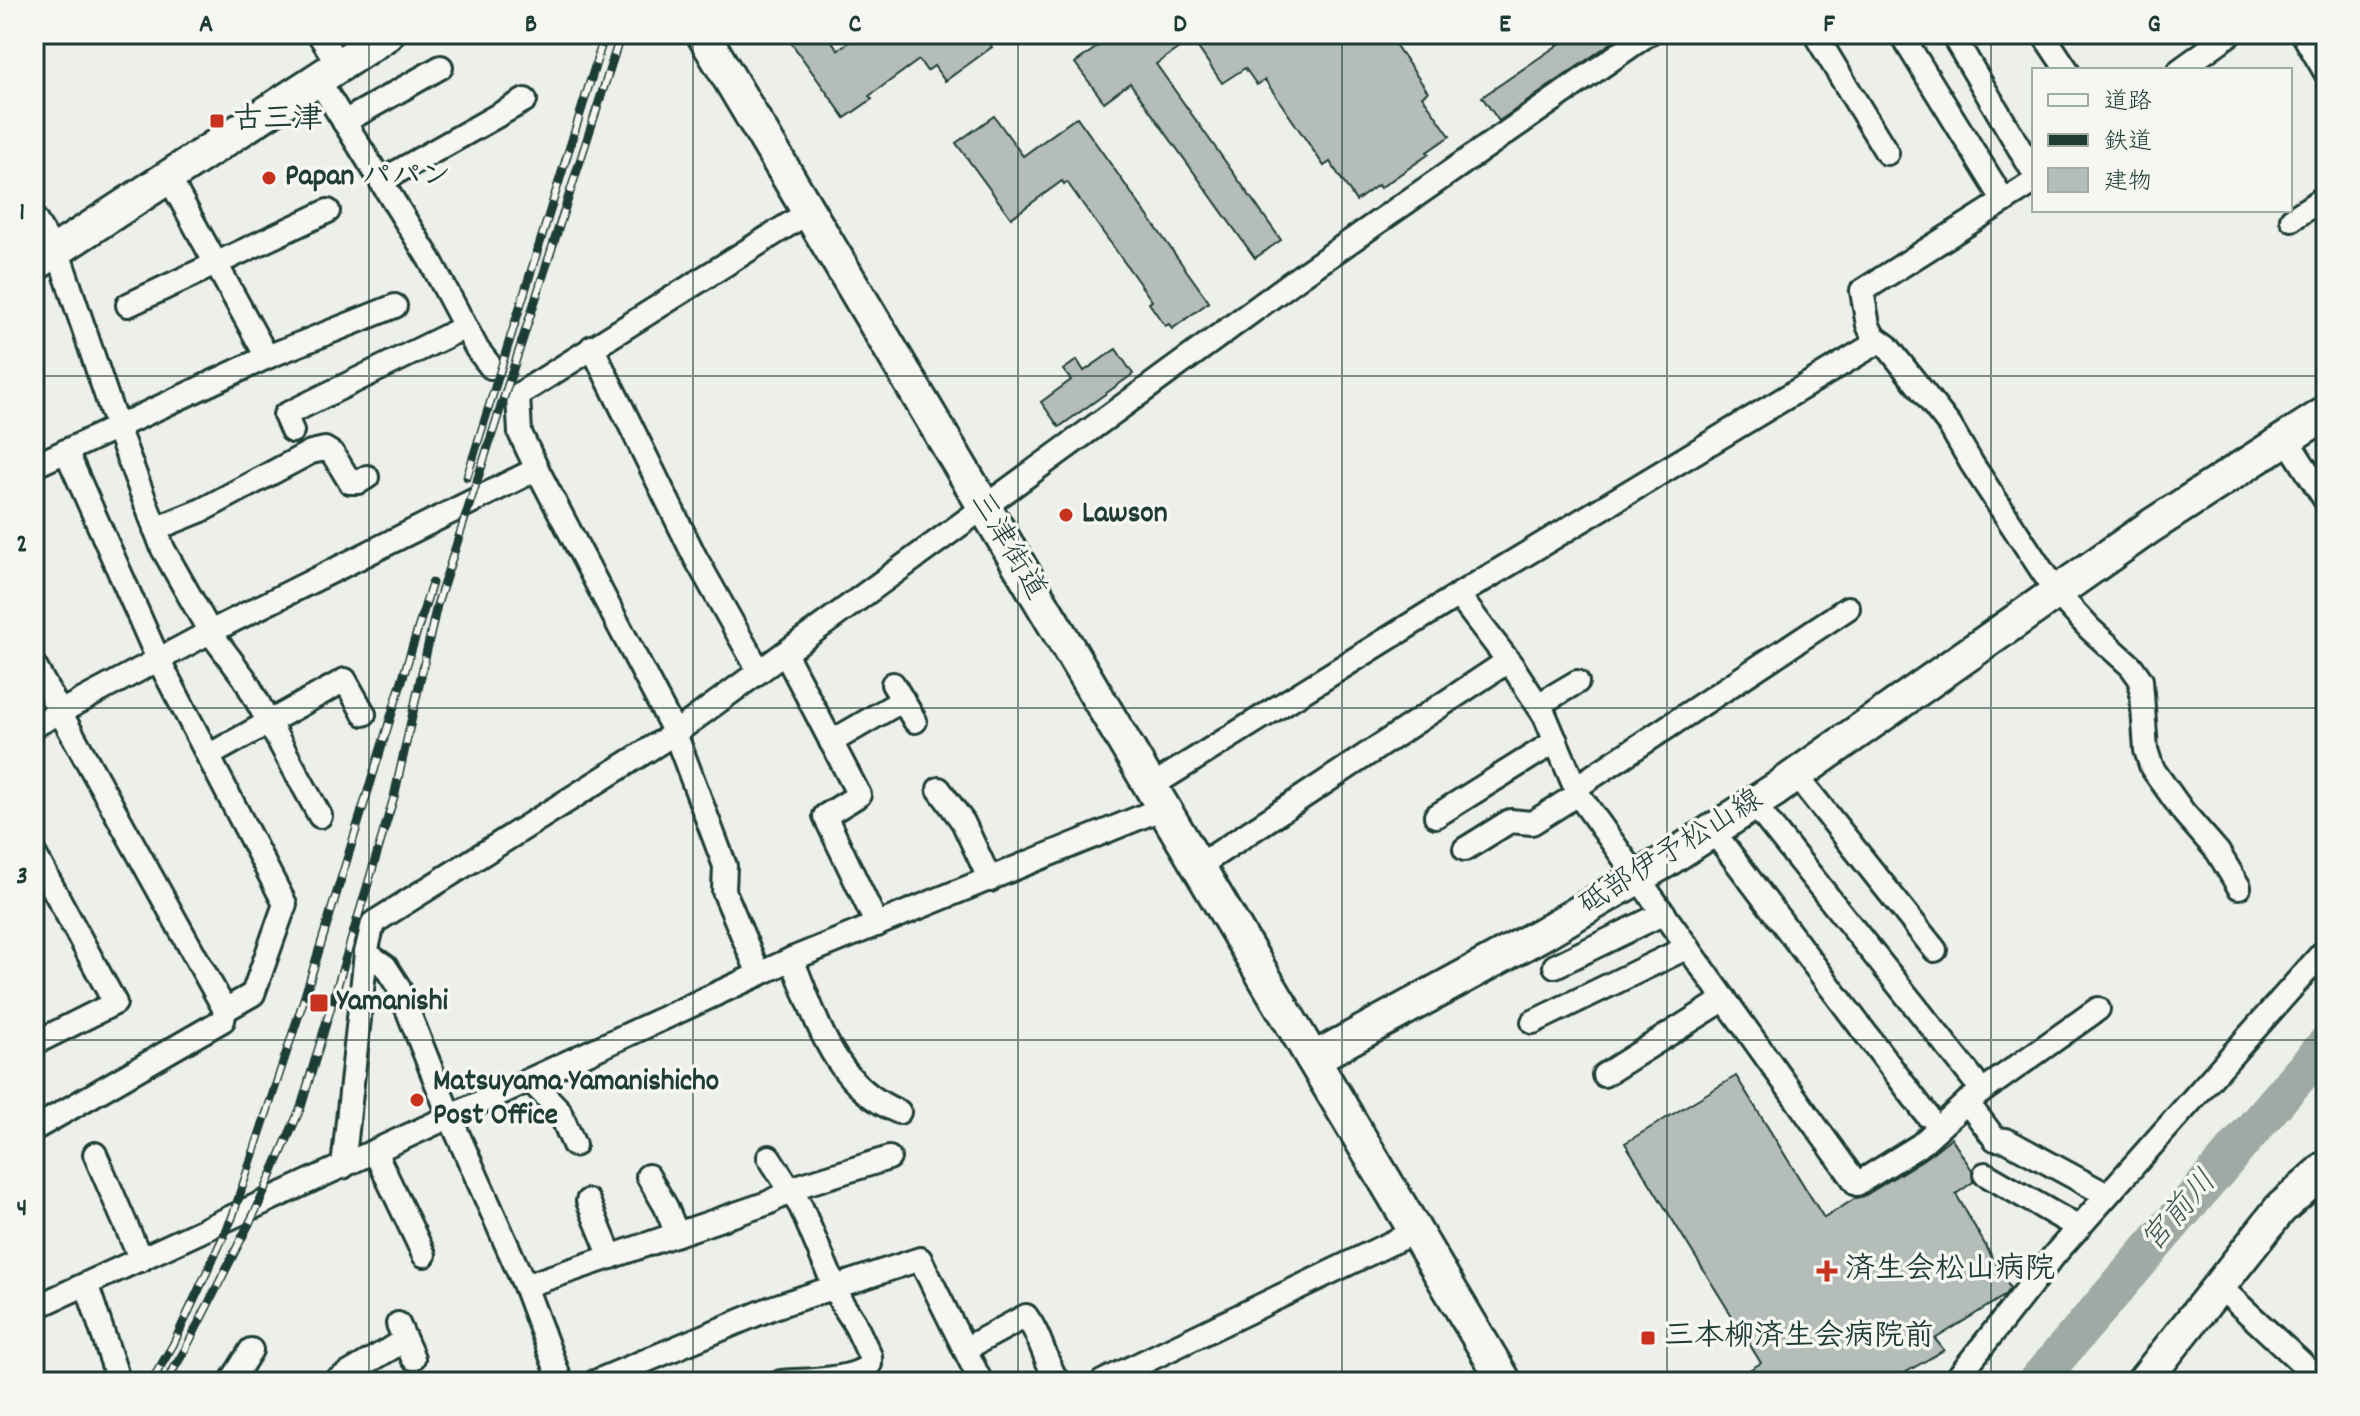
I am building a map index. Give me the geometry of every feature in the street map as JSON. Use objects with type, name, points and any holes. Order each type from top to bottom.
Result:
[{"type":"main road","points":[[44,258],[387,34]]},
{"type":"main road","name":"三津街道","points":[[703,34],[1313,1059]]},
{"type":"main road","name":"砥部伊予松山線","points":[[1313,1059],[1542,934],[1713,831],[2151,526],[2326,413]]},
{"type":"main road","points":[[1313,1059],[1505,1382]]},
{"type":"main road","points":[[2157,1378],[2220,1287],[2280,1209],[2326,1168]]},
{"type":"street","points":[[319,34],[344,122],[430,260],[465,327],[491,367]]},
{"type":"street","points":[[343,1167],[366,953],[373,923],[675,733],[1302,275],[1648,34]]},
{"type":"street","points":[[1815,34],[1887,153]]},
{"type":"street","points":[[1901,34],[2004,201]]},
{"type":"street","points":[[1952,34],[2032,170]]},
{"type":"street","points":[[2043,34],[2066,68]]},
{"type":"street","points":[[2183,68],[2230,34]]},
{"type":"street","points":[[2303,34],[2326,73]]},
{"type":"street","points":[[344,122],[441,67]]},
{"type":"street","points":[[381,181],[525,100]]},
{"type":"street","points":[[168,176],[267,357]]},
{"type":"street","points":[[2032,183],[1862,291],[1868,325],[1878,342],[1887,346],[1950,426],[2056,592],[2090,629],[2131,666],[2141,680],[2146,750],[2152,768],[2184,813],[2218,852],[2239,887]]},
{"type":"street","points":[[2293,220],[2326,196]]},
{"type":"street","points":[[128,305],[328,211]]},
{"type":"street","points":[[759,974],[724,891],[725,866],[675,733],[520,433],[518,395],[807,213]]},
{"type":"street","points":[[34,218],[44,258],[62,264],[117,427],[163,549],[210,632],[245,679],[320,816]]},
{"type":"street","points":[[34,466],[267,357],[395,306]]},
{"type":"street","points":[[292,431],[285,415],[394,372],[465,327]]},
{"type":"street","points":[[34,1308],[792,959],[990,880],[1156,798],[1458,595],[1878,342]]},
{"type":"street","points":[[592,347],[695,557],[759,671]]},
{"type":"street","points":[[2286,438],[2326,501]]},
{"type":"street","points":[[155,529],[202,510],[311,452],[325,449],[333,454],[350,482],[359,482],[367,477]]},
{"type":"street","points":[[66,451],[158,659],[285,904],[253,994],[225,1010]]},
{"type":"street","points":[[34,726],[210,632],[537,469]]},
{"type":"street","points":[[1458,595],[1538,705],[1577,791],[1857,1184],[1920,1145],[1966,1091],[1992,1067]]},
{"type":"street","points":[[1465,849],[1510,821],[1532,823],[1714,684],[1840,621]]},
{"type":"street","points":[[785,653],[859,795],[825,816],[877,925]]},
{"type":"street","points":[[1197,867],[1508,661]]},
{"type":"street","points":[[34,665],[225,1010],[223,1020],[34,1129]]},
{"type":"street","points":[[208,756],[345,680],[364,714]]},
{"type":"street","points":[[1538,705],[1577,682]]},
{"type":"street","points":[[831,742],[898,692],[915,721]]},
{"type":"street","points":[[1436,816],[1556,741]]},
{"type":"street","points":[[1796,775],[1935,950]]},
{"type":"street","points":[[939,789],[963,822],[990,880]]},
{"type":"street","points":[[1754,804],[1966,1091],[1995,1139],[2006,1140],[2107,1195]]},
{"type":"street","points":[[1713,831],[1927,1115]]},
{"type":"street","points":[[34,853],[115,1003],[39,1041],[34,1031]]},
{"type":"street","points":[[1555,966],[1664,913]]},
{"type":"street","points":[[1533,1022],[1688,947]]},
{"type":"street","points":[[1954,1382],[2107,1195],[2326,949]]},
{"type":"street","points":[[366,953],[385,966],[398,986],[450,1117],[525,1286],[561,1382]]},
{"type":"street","points":[[792,959],[825,1039],[843,1069],[863,1093],[899,1112]]},
{"type":"street","points":[[1602,1072],[1653,1032],[1725,999]]},
{"type":"street","points":[[1966,1091],[2098,1009]]},
{"type":"street","points":[[530,1080],[559,1110],[574,1145]]},
{"type":"street","points":[[375,1152],[424,1255]]},
{"type":"street","points":[[95,1154],[141,1260]]},
{"type":"street","points":[[769,1157],[811,1227],[834,1287],[870,1356],[870,1364],[852,1375],[781,1382]]},
{"type":"street","points":[[525,1286],[889,1158]]},
{"type":"street","points":[[1985,1174],[2079,1228]]},
{"type":"street","points":[[648,1176],[677,1234]]},
{"type":"street","points":[[588,1201],[611,1257]]},
{"type":"street","points":[[1113,1380],[1416,1231]]},
{"type":"street","points":[[595,1382],[774,1307],[920,1259],[981,1382]]},
{"type":"street","points":[[87,1286],[119,1382]]},
{"type":"street","points":[[2220,1287],[2322,1382]]},
{"type":"street","points":[[965,1349],[1026,1316],[1037,1330],[1045,1359],[1058,1382]]},
{"type":"street","points":[[334,1382],[405,1341]]},
{"type":"street","points":[[234,1381],[251,1350]]},
{"type":"building","points":[[785,34],[827,34],[838,50],[860,34],[983,34],[992,47],[945,81],[934,66],[927,71],[919,60],[869,96],[872,99],[845,118]]},
{"type":"building","points":[[1115,34],[1388,34],[1428,92],[1422,96],[1450,136],[1380,188],[1378,185],[1356,201],[1330,162],[1324,166],[1265,80],[1257,85],[1245,68],[1222,83],[1192,39],[1156,64],[1281,240],[1255,258],[1130,83],[1104,102],[1075,63]]},
{"type":"building","points":[[1574,34],[1624,34],[1499,121],[1482,97]]},
{"type":"building","points":[[994,116],[1023,156],[1077,117],[1209,302],[1172,329],[1169,324],[1165,326],[1149,303],[1152,301],[1067,182],[1064,184],[1062,181],[1011,218],[956,143]]},
{"type":"building","points":[[1116,349],[1133,374],[1059,427],[1041,402],[1071,380],[1063,370],[1077,360],[1084,371]]},
{"type":"building","points":[[1736,1076],[1824,1218],[1927,1157],[1951,1138],[1972,1170],[1973,1182],[1956,1194],[2010,1288],[2004,1296],[1935,1339],[1944,1350],[1889,1382],[1729,1382],[1761,1363],[1625,1143]]},
{"type":"waterway","name":"宮前川","points":[[2036,1382],[2326,1044]]},
{"type":"railway","points":[[467,477],[605,34]]},
{"type":"railway","points":[[166,1382],[258,1206],[301,1107],[394,797],[437,605],[621,34]]},
{"type":"railway","points":[[151,1382],[173,1345],[232,1218],[304,999],[432,583]]},
{"type":"place","name":"古三津","points":[[217,121]]},
{"type":"place","name":"Papan パパン","points":[[269,178]]},
{"type":"place","name":"Lawson","points":[[1066,515]]},
{"type":"place","name":"Yamanishi","points":[[319,1003]]},
{"type":"place","name":"Matsuyama Yamanishicho Post Office","points":[[417,1100]]},
{"type":"place","name":"済生会松山病院","points":[[1827,1271]]},
{"type":"place","name":"三本柳済生会病院前","points":[[1648,1338]]}]
